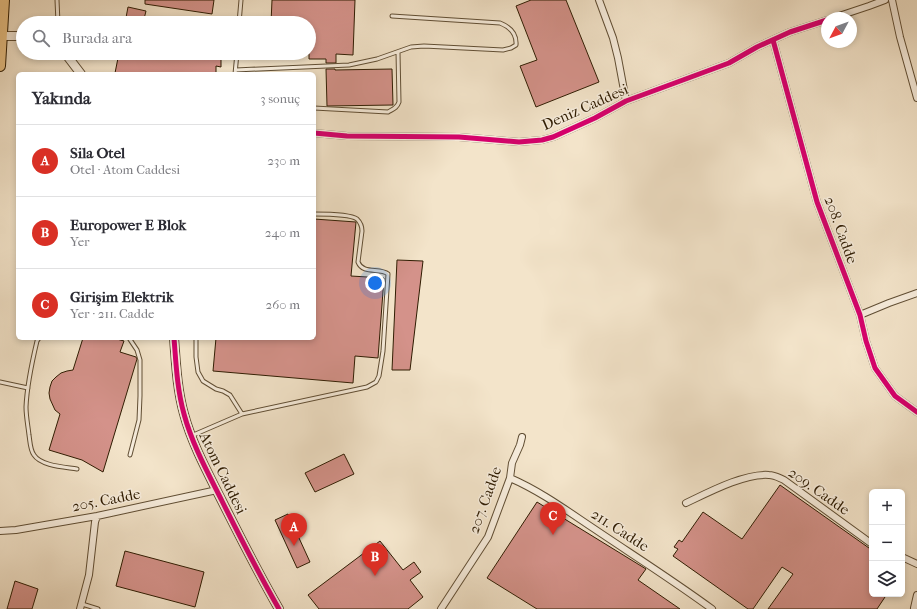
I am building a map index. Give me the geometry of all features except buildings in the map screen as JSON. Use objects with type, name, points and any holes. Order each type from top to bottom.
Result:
[{"type":"highway","points":[[0,66],[4,0]]},
{"type":"street","points":[[599,0],[613,38],[626,101]]},
{"type":"street","points":[[851,12],[885,0]]},
{"type":"street","points":[[892,0],[900,37],[917,98]]},
{"type":"street","name":"Deniz Caddesi","points":[[316,133],[347,136],[459,137],[519,142],[542,140],[553,137],[595,118],[626,101],[729,63],[757,47],[790,32],[821,22]]},
{"type":"street","points":[[2,36],[16,36]]},
{"type":"street","name":"208. Cadde","points":[[773,40],[817,202],[860,315],[866,341],[876,368],[895,396],[917,412]]},
{"type":"street","points":[[70,60],[79,72]]},
{"type":"street","points":[[860,315],[917,293]]},
{"type":"street","name":"Atom Caddesi","points":[[174,340],[180,398],[191,436],[261,578],[279,609]]},
{"type":"street","name":"207. Cadde","points":[[443,608],[488,537],[510,478],[512,463],[522,437]]},
{"type":"street","name":"209. Cadde","points":[[686,502],[747,478],[759,475],[770,475],[784,480],[869,542]]},
{"type":"street","name":"211. Cadde","points":[[510,478],[548,498],[676,583],[712,609]]},
{"type":"street","name":"205. Cadde","points":[[0,531],[16,530],[97,516],[217,490]]},
{"type":"street","points":[[81,607],[89,575],[97,516]]},
{"type":"street","points":[[905,558],[917,564]]},
{"type":"street","points":[[915,607],[917,595]]},
{"type":"lane","points":[[57,0],[58,16]]},
{"type":"lane","points":[[240,16],[241,0]]},
{"type":"lane","points":[[236,60],[235,72],[349,65],[377,59],[411,47],[424,46],[503,50],[516,45],[516,38],[508,26],[500,23],[392,16]]},
{"type":"lane","points":[[316,108],[388,112],[394,109],[398,106],[399,102],[398,52]]},
{"type":"lane","points":[[191,436],[242,414],[367,387],[376,382],[379,376],[383,351],[388,274],[384,271],[362,268],[360,266],[358,262],[362,227],[357,219],[349,216],[316,214]]},
{"type":"lane","points":[[37,340],[28,388],[27,413],[31,448],[34,456],[46,463],[77,469]]},
{"type":"lane","points":[[130,340],[137,350],[140,360],[140,396],[139,420],[130,455]]},
{"type":"lane","points":[[196,340],[198,372],[203,381],[230,395],[242,414]]},
{"type":"lane","points":[[0,382],[28,388]]},
{"type":"lane","points":[[81,607],[98,609]]},
{"type":"cycle path","points":[[316,133],[347,136],[459,137],[519,142],[542,140],[553,137],[595,118],[626,101],[729,63],[757,47],[790,32],[821,22]]},
{"type":"cycle path","points":[[773,40],[817,202],[860,315],[866,341],[875,368],[895,396],[917,412]]},
{"type":"cycle path","points":[[174,340],[180,395],[191,436],[236,528],[279,609]]},
{"type":"place","name":"Girişim Elektrik","points":[[553,535]]},
{"type":"place","name":"Sila Otel","points":[[294,546]]},
{"type":"place","name":"Europower E Blok","points":[[375,576]]}]
